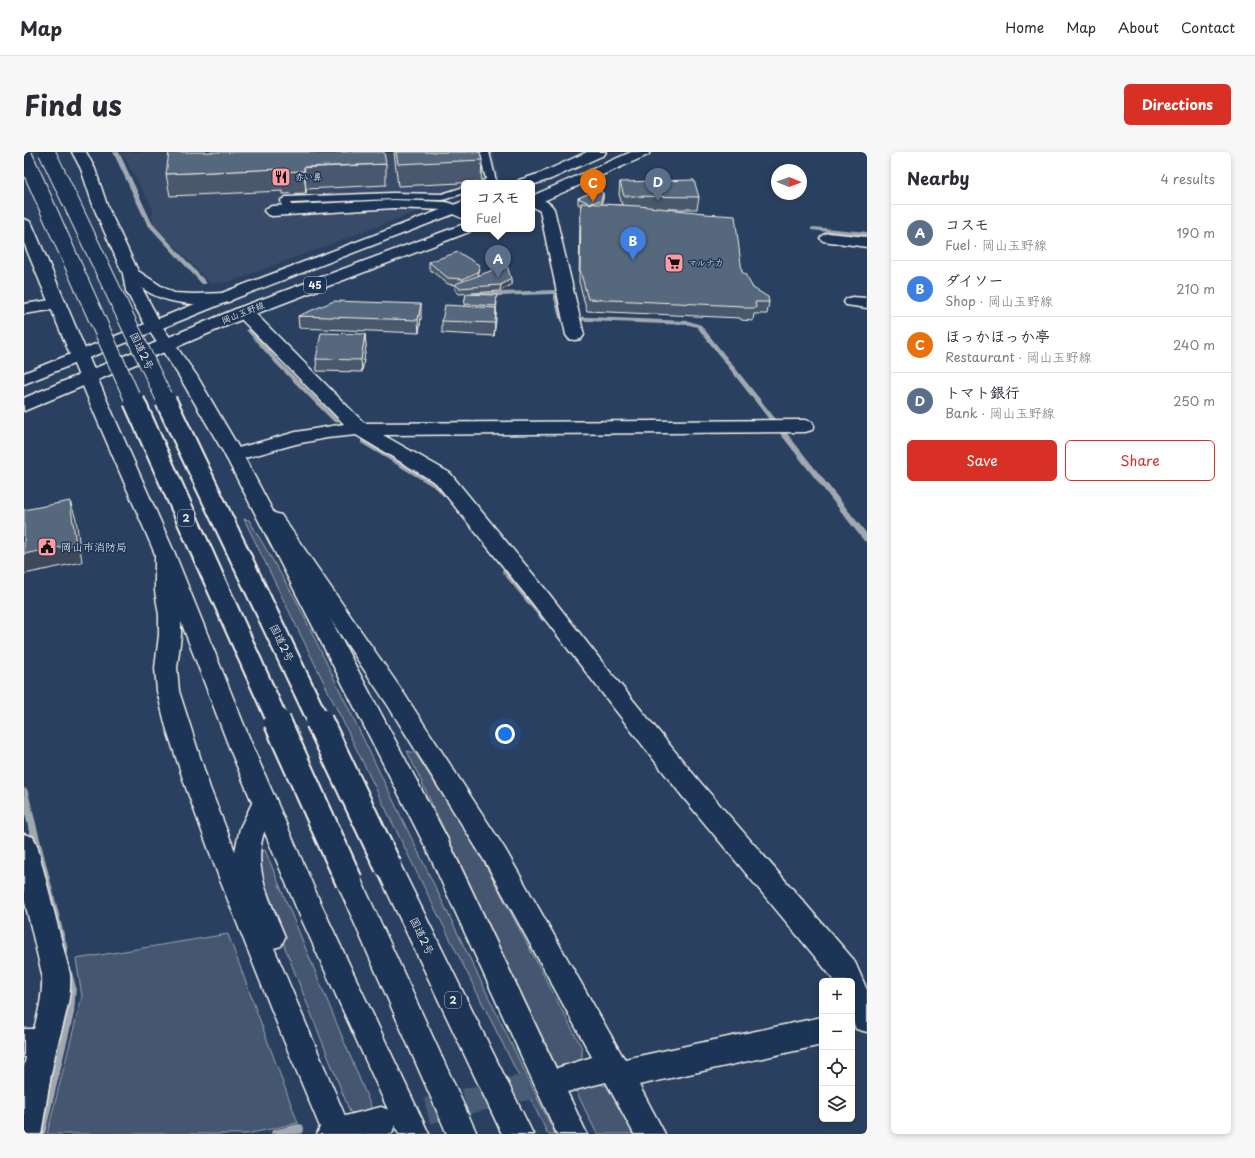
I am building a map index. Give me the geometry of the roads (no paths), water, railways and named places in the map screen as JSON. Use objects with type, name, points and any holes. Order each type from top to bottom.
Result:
[{"type":"main road","name":"国道2号","points":[[47,152],[388,866],[518,1134]]},
{"type":"main road","points":[[79,152],[88,169],[103,214],[131,274],[134,291],[154,326],[188,376],[249,482],[437,844],[572,1134]]},
{"type":"main road","points":[[533,180],[546,176],[599,152]]},
{"type":"main road","points":[[535,200],[643,152]]},
{"type":"main road","name":"2","points":[[24,155],[462,1134]]},
{"type":"main road","points":[[280,211],[394,204],[411,201],[461,209]]},
{"type":"main road","points":[[535,202],[547,209],[572,324]]},
{"type":"main road","name":"岡山玉野線","points":[[24,379],[225,298],[461,209]]},
{"type":"main road","points":[[24,224],[88,378],[165,554],[243,752],[309,907],[414,1134]]},
{"type":"main road","name":"岡山玉野線","points":[[24,405],[244,312],[461,229]]},
{"type":"main road","points":[[828,238],[867,242]]},
{"type":"main road","points":[[131,274],[163,294],[193,299],[225,298]]},
{"type":"main road","points":[[24,309],[58,304]]},
{"type":"main road","points":[[244,312],[359,428],[443,478],[538,595],[598,674],[691,789],[844,969],[848,978]]},
{"type":"main road","points":[[234,455],[267,445],[359,428],[805,426]]},
{"type":"main road","points":[[249,482],[394,698],[496,857],[650,1134]]},
{"type":"main road","points":[[165,554],[166,591],[170,616],[170,635],[166,668],[168,691],[198,788],[336,1134],[381,1122]]},
{"type":"main road","points":[[265,802],[253,828],[247,847],[247,868],[276,950],[298,1041]]},
{"type":"main road","points":[[24,845],[56,974],[57,985],[55,1006],[34,1043],[26,1134]]},
{"type":"main road","points":[[855,993],[867,1018],[855,1022]]},
{"type":"main road","points":[[567,1078],[616,1071],[819,1032]]},
{"type":"lane","points":[[484,152],[490,180]]},
{"type":"lane","points":[[411,201],[442,197],[461,191]]},
{"type":"waterway","points":[[116,152],[150,224],[204,283]]},
{"type":"waterway","points":[[813,229],[867,234]]},
{"type":"waterway","points":[[472,295],[555,292],[562,318],[689,323],[699,326],[867,539]]},
{"type":"waterway","points":[[249,330],[278,363],[336,421]]},
{"type":"waterway","points":[[363,441],[440,487],[446,494]]},
{"type":"waterway","points":[[506,571],[545,619]]},
{"type":"waterway","points":[[24,792],[63,950]]},
{"type":"waterway","points":[[40,1134],[69,1013],[71,987],[68,975]]},
{"type":"waterway","points":[[276,1134],[299,1129]]},
{"type":"tunnel","points":[[389,1120],[564,1078]]},
{"type":"place","name":"赤い鼻","points":[[281,177]]},
{"type":"place","name":"トマト銀行","points":[[658,201]]},
{"type":"place","name":"ほっかほっか亭","points":[[593,202]]},
{"type":"place","name":"ダイソー","points":[[633,260]]},
{"type":"place","name":"マルナカ","points":[[674,263]]},
{"type":"place","name":"コスモ","points":[[498,278]]},
{"type":"place","name":"岡山市消防局","points":[[47,547]]}]
